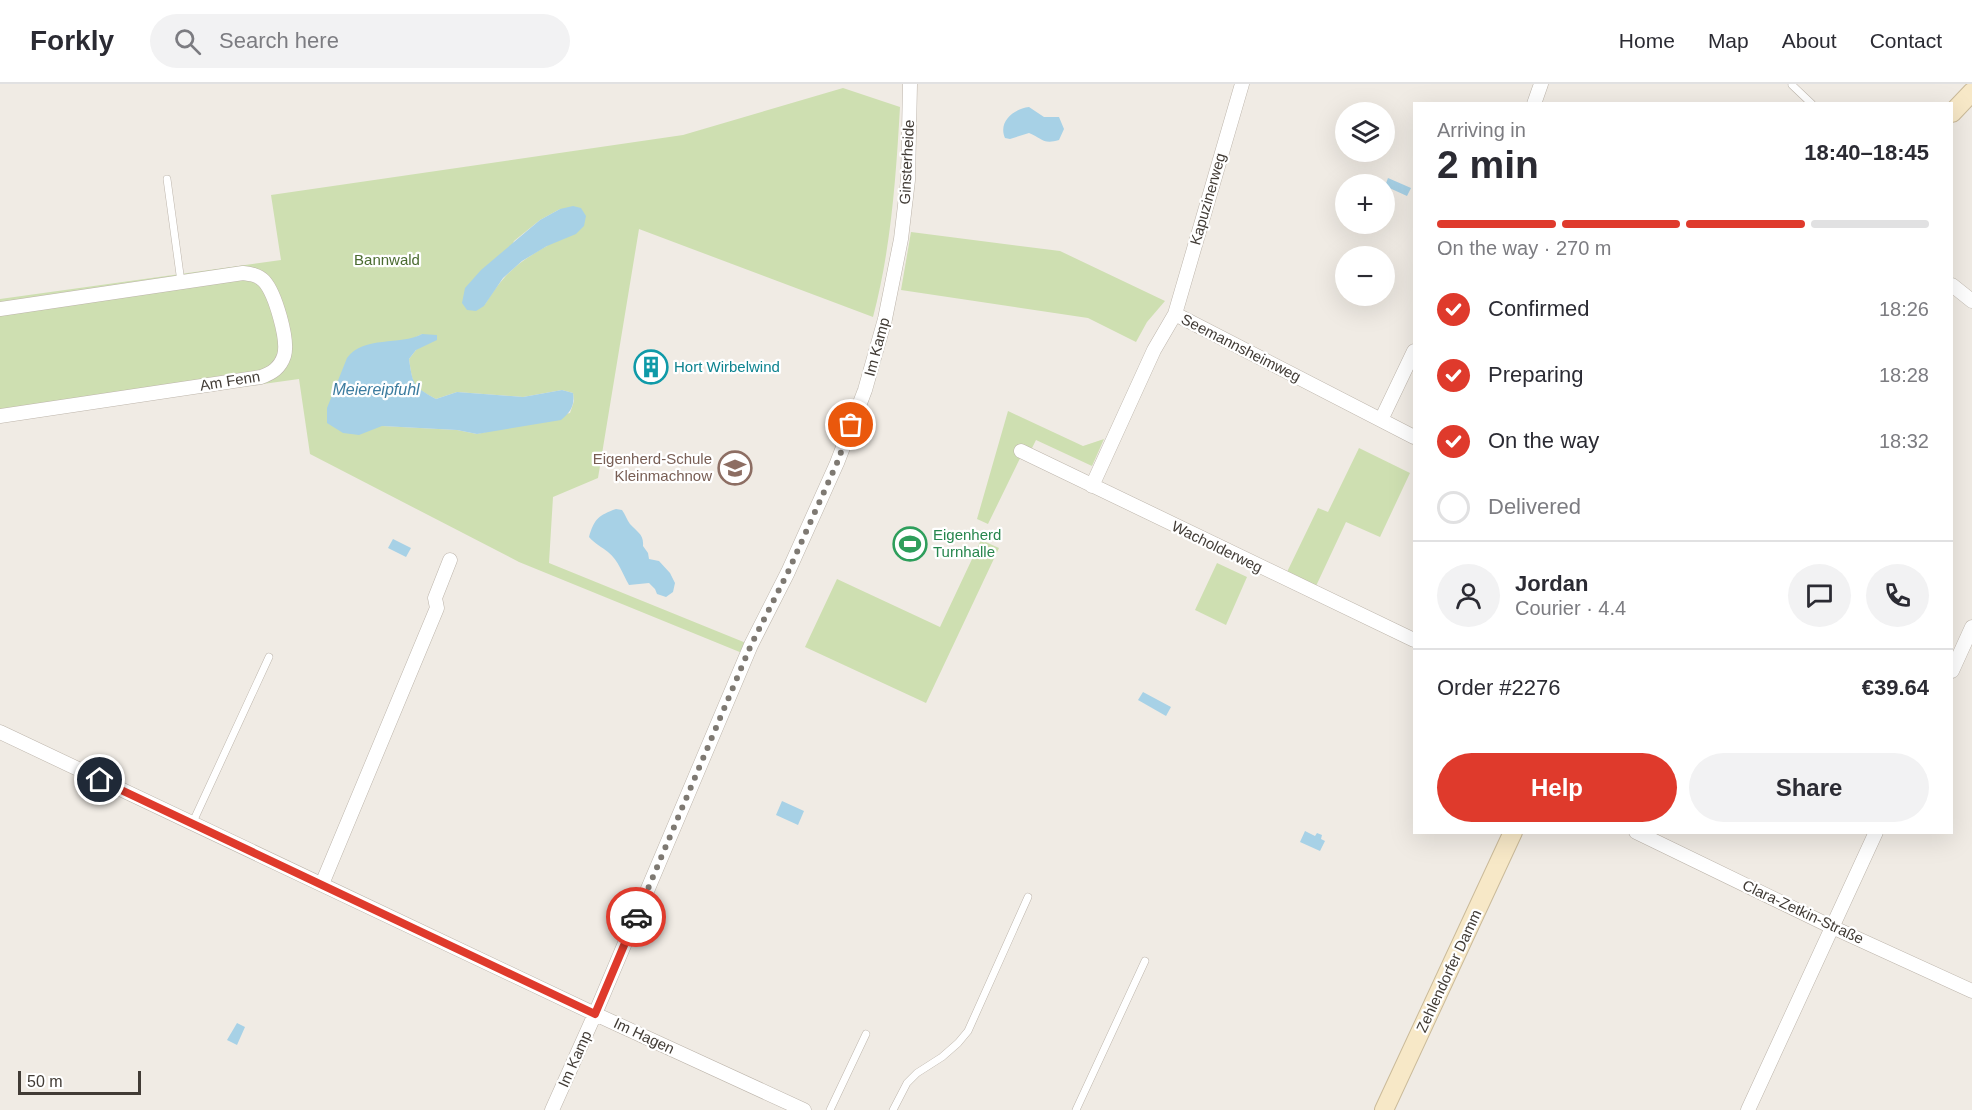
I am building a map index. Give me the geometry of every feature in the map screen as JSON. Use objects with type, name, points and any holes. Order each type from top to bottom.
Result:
[{"type":"main road","points":[[1953,112],[1972,92]]},
{"type":"main road","name":"Zehlendorfer Damm","points":[[1384,1110],[1512,834]]},
{"type":"street","name":"Ginsterheide","points":[[901,239],[908,180],[910,84]]},
{"type":"street","name":"Kapuzinerweg","points":[[1175,314],[1242,84]]},
{"type":"street","points":[[1535,102],[1541,84]]},
{"type":"street","name":"Im Kamp","points":[[552,1110],[751,645],[788,572],[837,463],[865,390],[885,319],[901,239]]},
{"type":"street","name":"Am Fenn","points":[[0,309],[243,273],[257,276],[264,281],[275,301],[286,346],[279,367],[272,373],[261,376],[0,416]]},
{"type":"street","points":[[1953,286],[1972,301]]},
{"type":"street","name":"Seemannsheimweg","points":[[1092,486],[1154,350],[1175,314],[1413,436]]},
{"type":"street","points":[[1381,420],[1413,353]]},
{"type":"street","name":"Wacholderweg","points":[[1021,451],[1413,640]]},
{"type":"street","points":[[322,884],[437,608],[435,598],[450,560]]},
{"type":"street","points":[[1953,668],[1972,627]]},
{"type":"street","name":"Im Hagen","points":[[0,732],[595,1014],[804,1110]]},
{"type":"street","name":"Clara-Zetkin-Straße","points":[[1640,834],[1832,927],[1972,991]]},
{"type":"street","points":[[1748,1110],[1875,834]]},
{"type":"lane","points":[[1792,85],[1810,102]]},
{"type":"lane","points":[[167,180],[181,282]]},
{"type":"lane","points":[[192,824],[268,657]]},
{"type":"lane","points":[[893,1110],[907,1083],[917,1073],[950,1050],[968,1031],[1028,897]]},
{"type":"lane","points":[[1076,1110],[1145,961]]},
{"type":"lane","points":[[830,1110],[866,1034]]},
{"type":"green space","name":"Bannwald","points":[[843,88],[900,107],[888,239],[873,317],[639,229],[598,478],[553,497],[549,563],[751,645],[747,655],[519,562],[310,454],[299,379],[0,421],[0,299],[281,260],[271,195],[683,135]],"holes":[[[560,209],[547,246],[511,271],[497,286],[484,306],[514,241],[540,220]],[[422,334],[416,350],[409,359],[413,380],[418,388],[436,399],[457,392],[523,397],[562,390],[573,393],[574,401],[570,413],[477,434],[457,430],[382,426],[398,342]]]},
{"type":"green space","points":[[911,232],[1060,251],[1165,301],[1147,322],[1136,342],[1088,318],[901,290]]},
{"type":"green space","points":[[1008,411],[1083,446],[1104,439],[1092,466],[1036,440],[1031,450],[1025,448],[988,524],[977,519]]},
{"type":"green space","points":[[1359,448],[1410,473],[1380,537],[1346,522],[1316,586],[1287,572],[1318,508],[1328,512]]},
{"type":"green space","points":[[981,540],[999,548],[926,703],[805,647],[837,579],[940,627]]},
{"type":"green space","points":[[1217,563],[1247,577],[1226,625],[1195,610]]},
{"type":"water","points":[[1029,107],[1044,117],[1059,117],[1064,129],[1059,140],[1046,141],[1029,133],[1010,139],[1005,138],[1003,132],[1008,117],[1018,110]]},
{"type":"water","points":[[1395,181],[1411,188],[1407,196],[1395,191]]},
{"type":"water","points":[[573,206],[581,208],[586,216],[584,226],[576,234],[547,246],[522,261],[503,278],[484,306],[476,311],[467,310],[462,303],[465,288],[481,270],[540,220],[560,209]]},
{"type":"water","name":"Meiereipfuhl","points":[[422,334],[437,335],[437,340],[416,350],[409,359],[413,380],[418,388],[436,399],[457,392],[523,397],[562,390],[573,393],[572,408],[561,420],[477,434],[457,430],[382,426],[359,435],[343,433],[327,423],[327,408],[347,358],[354,351],[372,343],[403,340]]},
{"type":"water","points":[[616,509],[622,510],[630,524],[641,536],[649,559],[659,561],[670,573],[675,583],[673,592],[666,597],[657,594],[649,583],[629,585],[615,559],[589,537],[598,518]]},
{"type":"water","points":[[393,539],[411,548],[406,557],[388,548]]},
{"type":"water","points":[[1143,692],[1171,707],[1166,716],[1138,700]]},
{"type":"water","points":[[782,801],[804,811],[798,825],[776,815]]},
{"type":"water","points":[[1305,831],[1315,836],[1317,833],[1322,835],[1321,839],[1325,841],[1320,851],[1300,842]]},
{"type":"water","points":[[237,1023],[245,1027],[237,1045],[227,1040]]},
{"type":"way so far","points":[[636,917],[751,645],[788,572],[837,463],[851,425]]},
{"type":"place","name":"Hort Wirbelwind","points":[[651,367]]},
{"type":"place","name":"Eigenherd-Schule Kleinmachnow","points":[[735,468]]},
{"type":"place","name":"Eigenherd Turnhalle","points":[[910,544]]},
{"type":"route","points":[[100,780],[595,1014],[636,917]]}]
